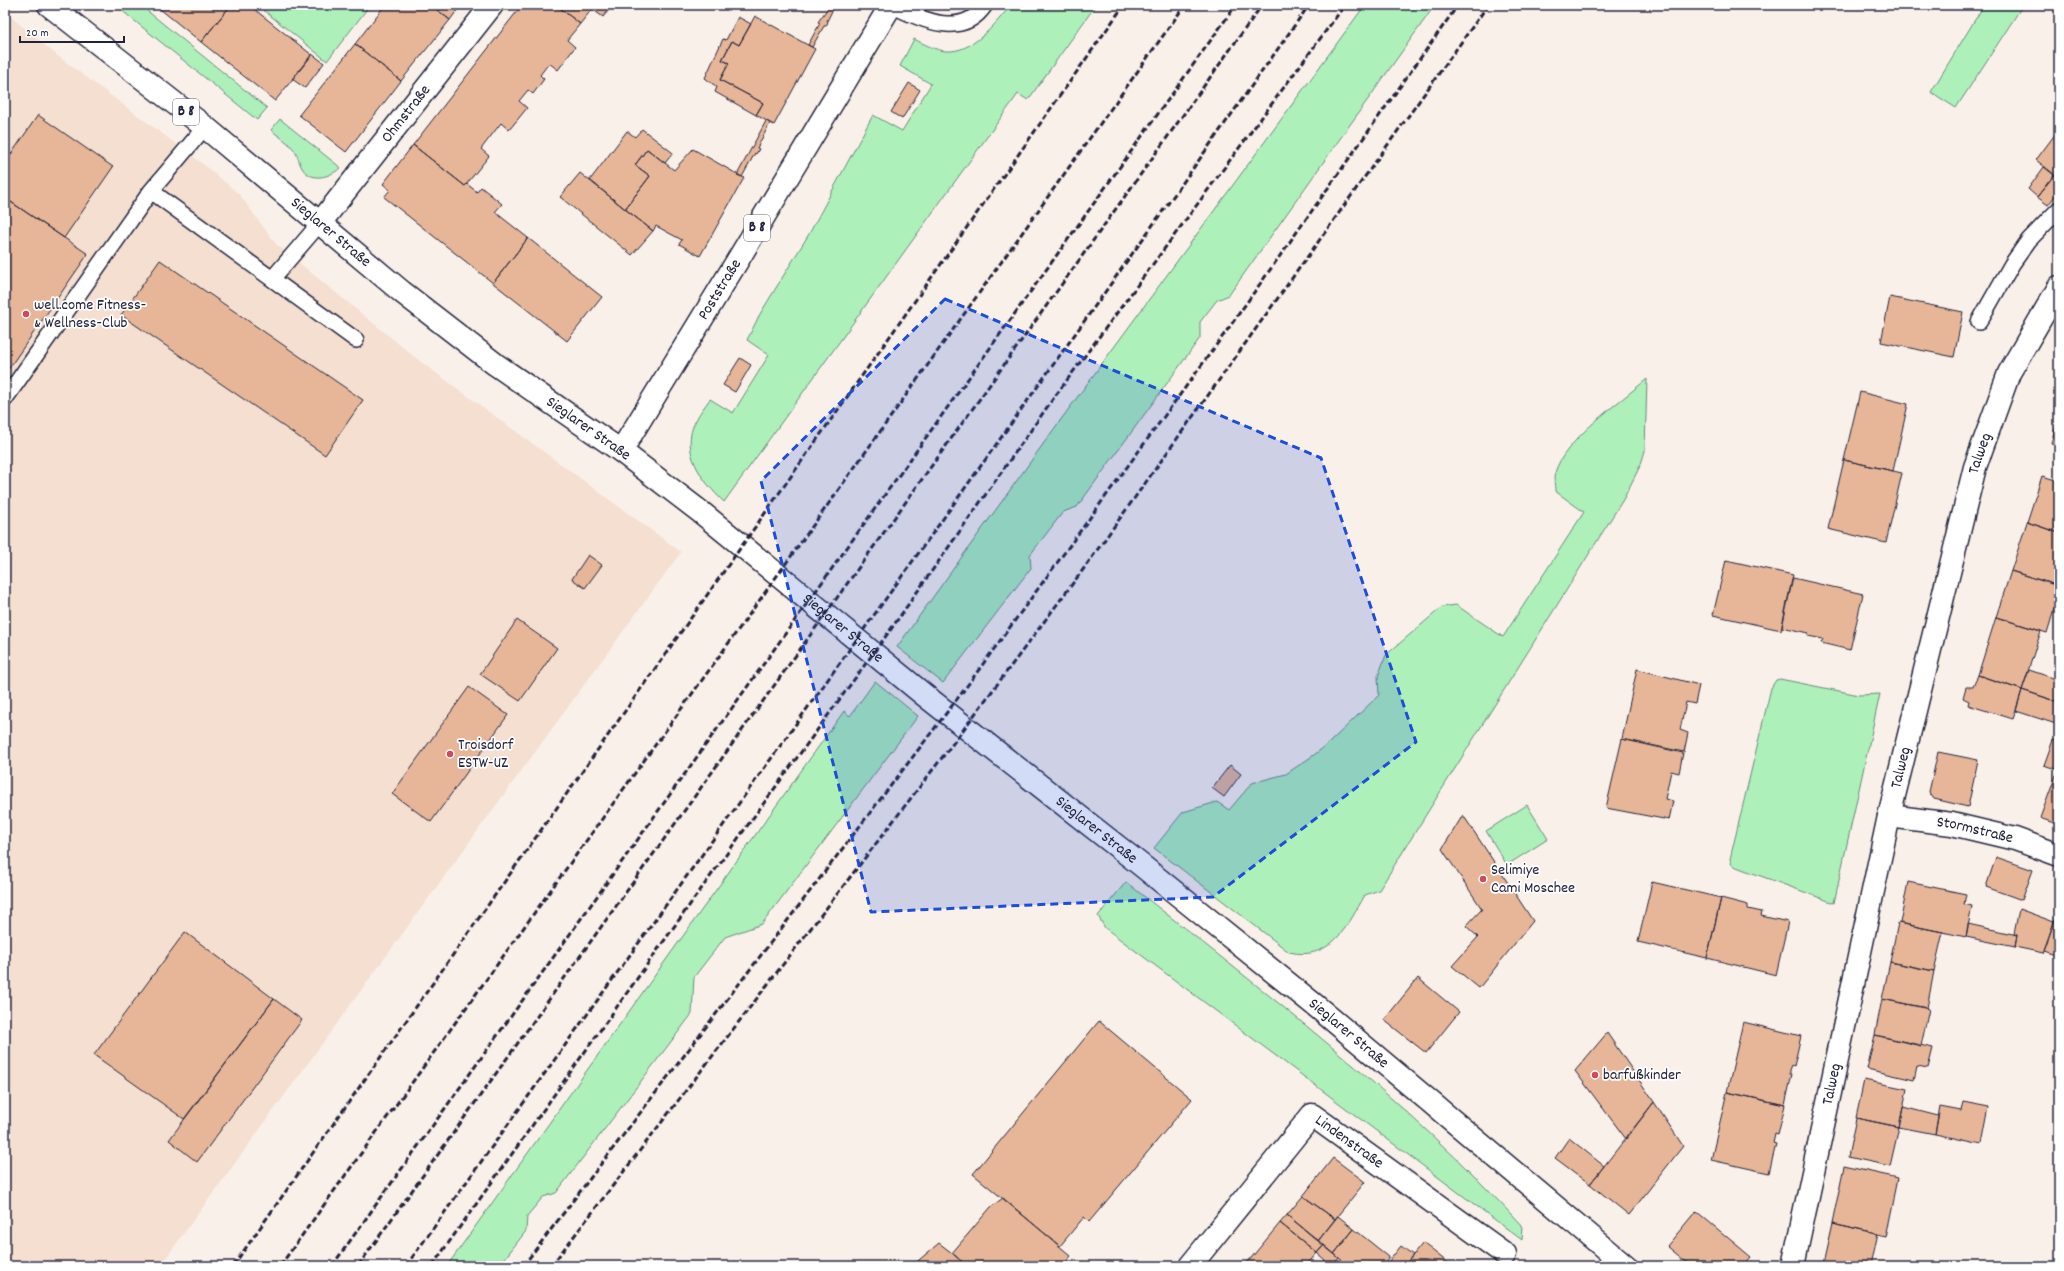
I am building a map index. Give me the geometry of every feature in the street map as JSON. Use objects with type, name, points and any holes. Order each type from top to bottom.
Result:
[{"type":"street","name":"Sieglarer Straße","points":[[49,5],[205,127],[402,292],[495,364],[621,450],[702,513],[923,694],[1147,870],[1316,1006],[1626,1266]]},
{"type":"street","name":"Ohmstraße","points":[[320,223],[492,5]]},
{"type":"street","name":"Poststraße","points":[[621,450],[892,5]]},
{"type":"street","name":"Talweg","points":[[1792,1266],[1889,816],[1978,459],[2009,373],[2059,287]]},
{"type":"street","name":"Stormstraße","points":[[1889,816],[1952,824],[2015,839],[2059,855]]},
{"type":"street","name":"Lindenstraße","points":[[1190,1266],[1312,1115],[1504,1254]]},
{"type":"lane","points":[[892,5],[918,18],[956,26],[978,15],[985,5]]},
{"type":"lane","points":[[5,399],[151,191],[205,127]]},
{"type":"lane","points":[[151,191],[356,340]]},
{"type":"lane","points":[[1979,322],[2012,264],[2029,240],[2059,209]]},
{"type":"lane","points":[[272,279],[320,223]]},
{"type":"highlighted area","points":[[945,299],[1321,458],[1416,742],[1213,897],[871,912],[761,481]]},
{"type":"shaded area","points":[[5,12],[59,57],[203,164],[239,194],[276,244],[421,362],[681,552],[160,1266],[5,1266]]},
{"type":"green space","points":[[115,5],[140,5],[267,108],[257,120]]},
{"type":"green space","points":[[257,5],[367,5],[367,9],[327,61]]},
{"type":"green space","points":[[1011,5],[1096,5],[1028,100],[1018,94],[724,502],[708,485],[695,465],[690,443],[691,432],[696,420],[710,399],[733,413],[769,355],[747,340],[760,314],[809,234],[873,115],[902,131],[931,84],[900,66],[914,39],[946,51],[965,47],[983,36]]},
{"type":"green space","points":[[1365,5],[1435,5],[1229,295],[1217,300],[1200,322],[1200,338],[1077,507],[1063,512],[1030,555],[1031,568],[943,683],[897,647],[1054,429]]},
{"type":"green space","points":[[1984,5],[2023,5],[1956,108],[1931,92]]},
{"type":"green space","points":[[280,119],[341,168],[331,174],[321,177],[311,176],[306,173],[302,168],[293,148],[271,130]]},
{"type":"green space","points":[[1647,379],[1645,451],[1641,464],[1624,498],[1379,890],[1365,895],[1345,929],[1336,938],[1327,946],[1316,952],[1304,954],[1289,952],[1154,848],[1183,812],[1217,802],[1229,810],[1252,783],[1286,774],[1329,743],[1379,695],[1378,676],[1386,655],[1442,607],[1456,605],[1503,637],[1584,512],[1555,491],[1554,475],[1560,461],[1569,448],[1594,422]]},
{"type":"green space","points":[[1780,679],[1859,695],[1880,694],[1834,903],[1739,868],[1732,865],[1730,859],[1771,688],[1776,680]]},
{"type":"green space","points":[[875,681],[918,716],[762,924],[725,937],[694,977],[692,1014],[556,1193],[543,1197],[527,1216],[526,1231],[499,1266],[447,1266],[844,711],[850,716]]},
{"type":"green space","points":[[1527,805],[1548,839],[1507,865],[1486,831]]},
{"type":"green space","points":[[1126,882],[1280,1004],[1382,1090],[1431,1134],[1523,1227],[1522,1240],[1105,928],[1098,916]]},
{"type":"building","points":[[155,5],[231,5],[201,42]]},
{"type":"building","points":[[231,5],[249,5],[312,55],[275,101],[201,42]]},
{"type":"building","points":[[385,5],[431,5],[450,20],[401,81],[355,44]]},
{"type":"building","points":[[431,5],[461,5],[450,20]]},
{"type":"building","points":[[522,5],[556,5],[580,24],[567,40],[575,47],[558,70],[549,63],[540,75],[544,79],[533,94],[528,90],[519,101],[527,108],[509,130],[501,123],[481,149],[489,156],[465,186],[413,145]]},
{"type":"building","points":[[556,5],[613,5],[603,17],[592,9],[580,24]]},
{"type":"building","points":[[830,5],[835,5],[826,26],[824,26],[812,47],[808,45],[820,23],[818,22]]},
{"type":"building","points":[[755,16],[815,49],[774,125],[756,115],[763,103],[720,80],[729,63],[722,60],[732,41],[739,45]]},
{"type":"building","points":[[738,17],[751,24],[739,45],[732,41],[722,60],[729,63],[720,80],[763,103],[756,115],[715,92],[717,87],[705,78],[723,39],[726,40]]},
{"type":"building","points":[[355,44],[401,81],[346,152],[299,115]]},
{"type":"building","points":[[312,54],[324,63],[305,88],[292,79]]},
{"type":"building","points":[[909,83],[920,90],[902,119],[891,112]]},
{"type":"building","points":[[38,115],[113,167],[64,238],[5,198],[5,163]]},
{"type":"building","points":[[766,121],[770,123],[757,148],[759,149],[756,154],[755,153],[742,177],[737,175]]},
{"type":"building","points":[[642,129],[673,153],[665,163],[647,149],[635,165],[650,176],[625,209],[590,180],[627,131],[635,137]]},
{"type":"building","points":[[2059,129],[2059,178],[2036,160]]},
{"type":"building","points":[[413,145],[465,186],[467,184],[477,192],[481,187],[502,204],[495,212],[528,238],[493,283],[384,197],[390,190],[383,184]]},
{"type":"building","points":[[647,149],[674,170],[693,149],[744,178],[700,256],[679,244],[682,240],[656,226],[653,231],[625,209],[650,176],[635,165]]},
{"type":"building","points":[[2044,167],[2054,175],[2037,197],[2028,189]]},
{"type":"building","points":[[580,173],[653,231],[632,255],[560,197]]},
{"type":"building","points":[[2054,175],[2059,178],[2059,191],[2048,205],[2037,197]]},
{"type":"building","name":"well.come Fitness- & Wellness-Club","points":[[5,198],[88,254],[5,374]]},
{"type":"building","points":[[528,238],[602,297],[567,341],[493,283]]},
{"type":"building","points":[[160,260],[363,400],[325,455],[121,315]]},
{"type":"building","points":[[1890,297],[1963,312],[1954,357],[1881,342]]},
{"type":"building","points":[[740,358],[751,365],[735,392],[723,385]]},
{"type":"building","points":[[1860,392],[1908,404],[1893,471],[1844,460]]},
{"type":"building","points":[[2059,416],[2059,445],[2051,443]]},
{"type":"building","points":[[1844,460],[1902,473],[1886,543],[1828,529]]},
{"type":"building","points":[[2042,476],[2059,481],[2059,533],[2027,522]]},
{"type":"building","points":[[2027,522],[2059,533],[2059,574],[2055,585],[2011,571]]},
{"type":"building","points":[[588,555],[602,565],[585,588],[572,579]]},
{"type":"building","points":[[1726,560],[1793,575],[1781,630],[1713,615]]},
{"type":"building","points":[[2011,571],[2059,586],[2059,593],[2047,633],[1996,617]]},
{"type":"building","points":[[1793,578],[1863,594],[1850,650],[1821,643],[1823,639],[1808,636],[1809,633],[1782,627]]},
{"type":"building","points":[[1996,617],[2041,631],[2022,690],[1978,675]]},
{"type":"building","points":[[517,620],[557,648],[520,701],[480,674]]},
{"type":"building","points":[[1637,669],[1699,685],[1695,704],[1686,702],[1680,730],[1688,733],[1684,752],[1622,739]]},
{"type":"building","points":[[2029,670],[2059,680],[2059,702],[2022,690]]},
{"type":"building","points":[[1978,675],[2022,690],[2013,719],[1968,705],[1969,701],[1963,698],[1966,687],[1973,687]]},
{"type":"building","name":"Troisdorf ESTW-UZ","points":[[469,687],[508,715],[431,822],[392,794]]},
{"type":"building","points":[[2022,690],[2059,702],[2059,725],[2016,711]]},
{"type":"building","points":[[1622,739],[1683,753],[1679,773],[1671,771],[1665,799],[1673,801],[1669,820],[1606,808]]},
{"type":"building","points":[[2053,740],[2059,742],[2058,770],[2044,765]]},
{"type":"building","points":[[1938,752],[1978,760],[1968,807],[1934,799],[1929,792]]},
{"type":"building","points":[[1230,765],[1241,774],[1224,797],[1212,788]]},
{"type":"building","points":[[2056,775],[2059,776],[2059,825],[2040,818]]},
{"type":"building","name":"Selimiye Cami Moschee","points":[[1463,815],[1533,921],[1479,988],[1452,966],[1478,937],[1466,926],[1482,909],[1442,849]]},
{"type":"building","points":[[1996,857],[2033,870],[2022,900],[1986,887]]},
{"type":"building","points":[[1652,882],[1721,898],[1707,958],[1638,942]]},
{"type":"building","points":[[1908,882],[1966,894],[1964,904],[1972,906],[1966,937],[1900,923]]},
{"type":"building","points":[[1721,898],[1748,905],[1748,909],[1762,912],[1761,916],[1788,922],[1776,975],[1707,958]]},
{"type":"building","points":[[2019,909],[2054,922],[2043,953],[2015,947],[2017,935],[2014,934]]},
{"type":"building","points":[[2059,909],[2059,955],[2044,950]]},
{"type":"building","points":[[1898,923],[1943,932],[1934,971],[1890,962]]},
{"type":"building","points":[[1968,924],[2017,935],[2015,947],[1966,937]]},
{"type":"building","points":[[185,932],[274,999],[184,1119],[94,1055]]},
{"type":"building","points":[[1890,962],[1934,971],[1927,1008],[1882,999]]},
{"type":"building","points":[[1418,978],[1459,1012],[1426,1053],[1384,1020]]},
{"type":"building","points":[[274,999],[302,1020],[197,1162],[169,1140]]},
{"type":"building","points":[[1882,999],[1929,1009],[1921,1046],[1875,1035]]},
{"type":"building","points":[[1099,1021],[1192,1099],[1089,1222],[1084,1217],[1060,1246],[973,1174]]},
{"type":"building","points":[[1743,1022],[1801,1036],[1794,1066],[1792,1065],[1790,1070],[1790,1074],[1792,1074],[1785,1105],[1727,1092]]},
{"type":"building","points":[[1607,1033],[1654,1102],[1626,1139],[1575,1071]]},
{"type":"building","points":[[1875,1035],[1933,1048],[1928,1068],[1917,1066],[1914,1080],[1867,1069]]},
{"type":"building","points":[[1864,1080],[1907,1089],[1899,1127],[1856,1118]]},
{"type":"building","points":[[1727,1092],[1785,1105],[1778,1135],[1775,1134],[1773,1143],[1776,1144],[1769,1173],[1711,1160]]},
{"type":"building","points":[[1654,1102],[1683,1146],[1629,1215],[1590,1184]]},
{"type":"building","points":[[1963,1102],[1989,1107],[1982,1144],[1935,1134],[1940,1107],[1961,1111]]},
{"type":"building","points":[[1903,1107],[1938,1116],[1935,1134],[1899,1127]]},
{"type":"building","points":[[1856,1118],[1899,1127],[1890,1166],[1848,1157]]},
{"type":"building","points":[[1569,1138],[1604,1166],[1590,1184],[1555,1158]]},
{"type":"building","points":[[1333,1158],[1365,1182],[1335,1219],[1303,1196]]},
{"type":"building","points":[[1844,1166],[1898,1178],[1886,1236],[1832,1224]]},
{"type":"building","points":[[1303,1196],[1335,1219],[1318,1241],[1287,1215]]},
{"type":"building","points":[[1003,1198],[1071,1256],[1062,1266],[967,1266],[952,1253],[991,1207]]},
{"type":"building","points":[[1696,1211],[1751,1257],[1743,1266],[1691,1266],[1667,1246]]},
{"type":"building","points":[[1287,1215],[1324,1245],[1317,1253],[1280,1223]]},
{"type":"building","points":[[1338,1216],[1354,1229],[1334,1254],[1318,1241]]},
{"type":"building","points":[[1280,1223],[1317,1253],[1306,1266],[1250,1266],[1247,1263]]},
{"type":"building","points":[[1832,1224],[1878,1234],[1871,1266],[1832,1266],[1823,1264]]},
{"type":"building","points":[[1354,1229],[1389,1257],[1382,1266],[1349,1266],[1334,1254]]},
{"type":"building","points":[[939,1243],[952,1253],[967,1266],[912,1266]]},
{"type":"building","points":[[1423,1243],[1452,1266],[1404,1266]]},
{"type":"building","points":[[1324,1245],[1339,1258],[1332,1266],[1325,1266],[1322,1264],[1325,1260],[1317,1253]]},
{"type":"building","points":[[1401,1246],[1413,1255],[1404,1266],[1385,1266]]},
{"type":"railway","points":[[233,1266],[1124,5]]},
{"type":"railway","points":[[280,1266],[764,594],[1185,5]]},
{"type":"railway","points":[[332,1266],[1236,5]]},
{"type":"railway","points":[[358,1266],[1262,5]]},
{"type":"railway","points":[[406,1266],[859,637],[1309,5]]},
{"type":"railway","points":[[432,1266],[696,896],[891,629],[1050,403],[1345,5]]},
{"type":"railway","points":[[523,1266],[964,690],[1228,329],[1458,5]]},
{"type":"railway","points":[[551,1266],[951,746],[1085,567],[1488,5]]},
{"type":"place","name":"well.come Fitness- & Wellness-Club","points":[[26,314]]},
{"type":"place","name":"Troisdorf ESTW-UZ","points":[[450,754]]},
{"type":"place","name":"Selimiye Cami Moschee","points":[[1483,879]]},
{"type":"place","name":"barfußkinder","points":[[1595,1075]]}]
